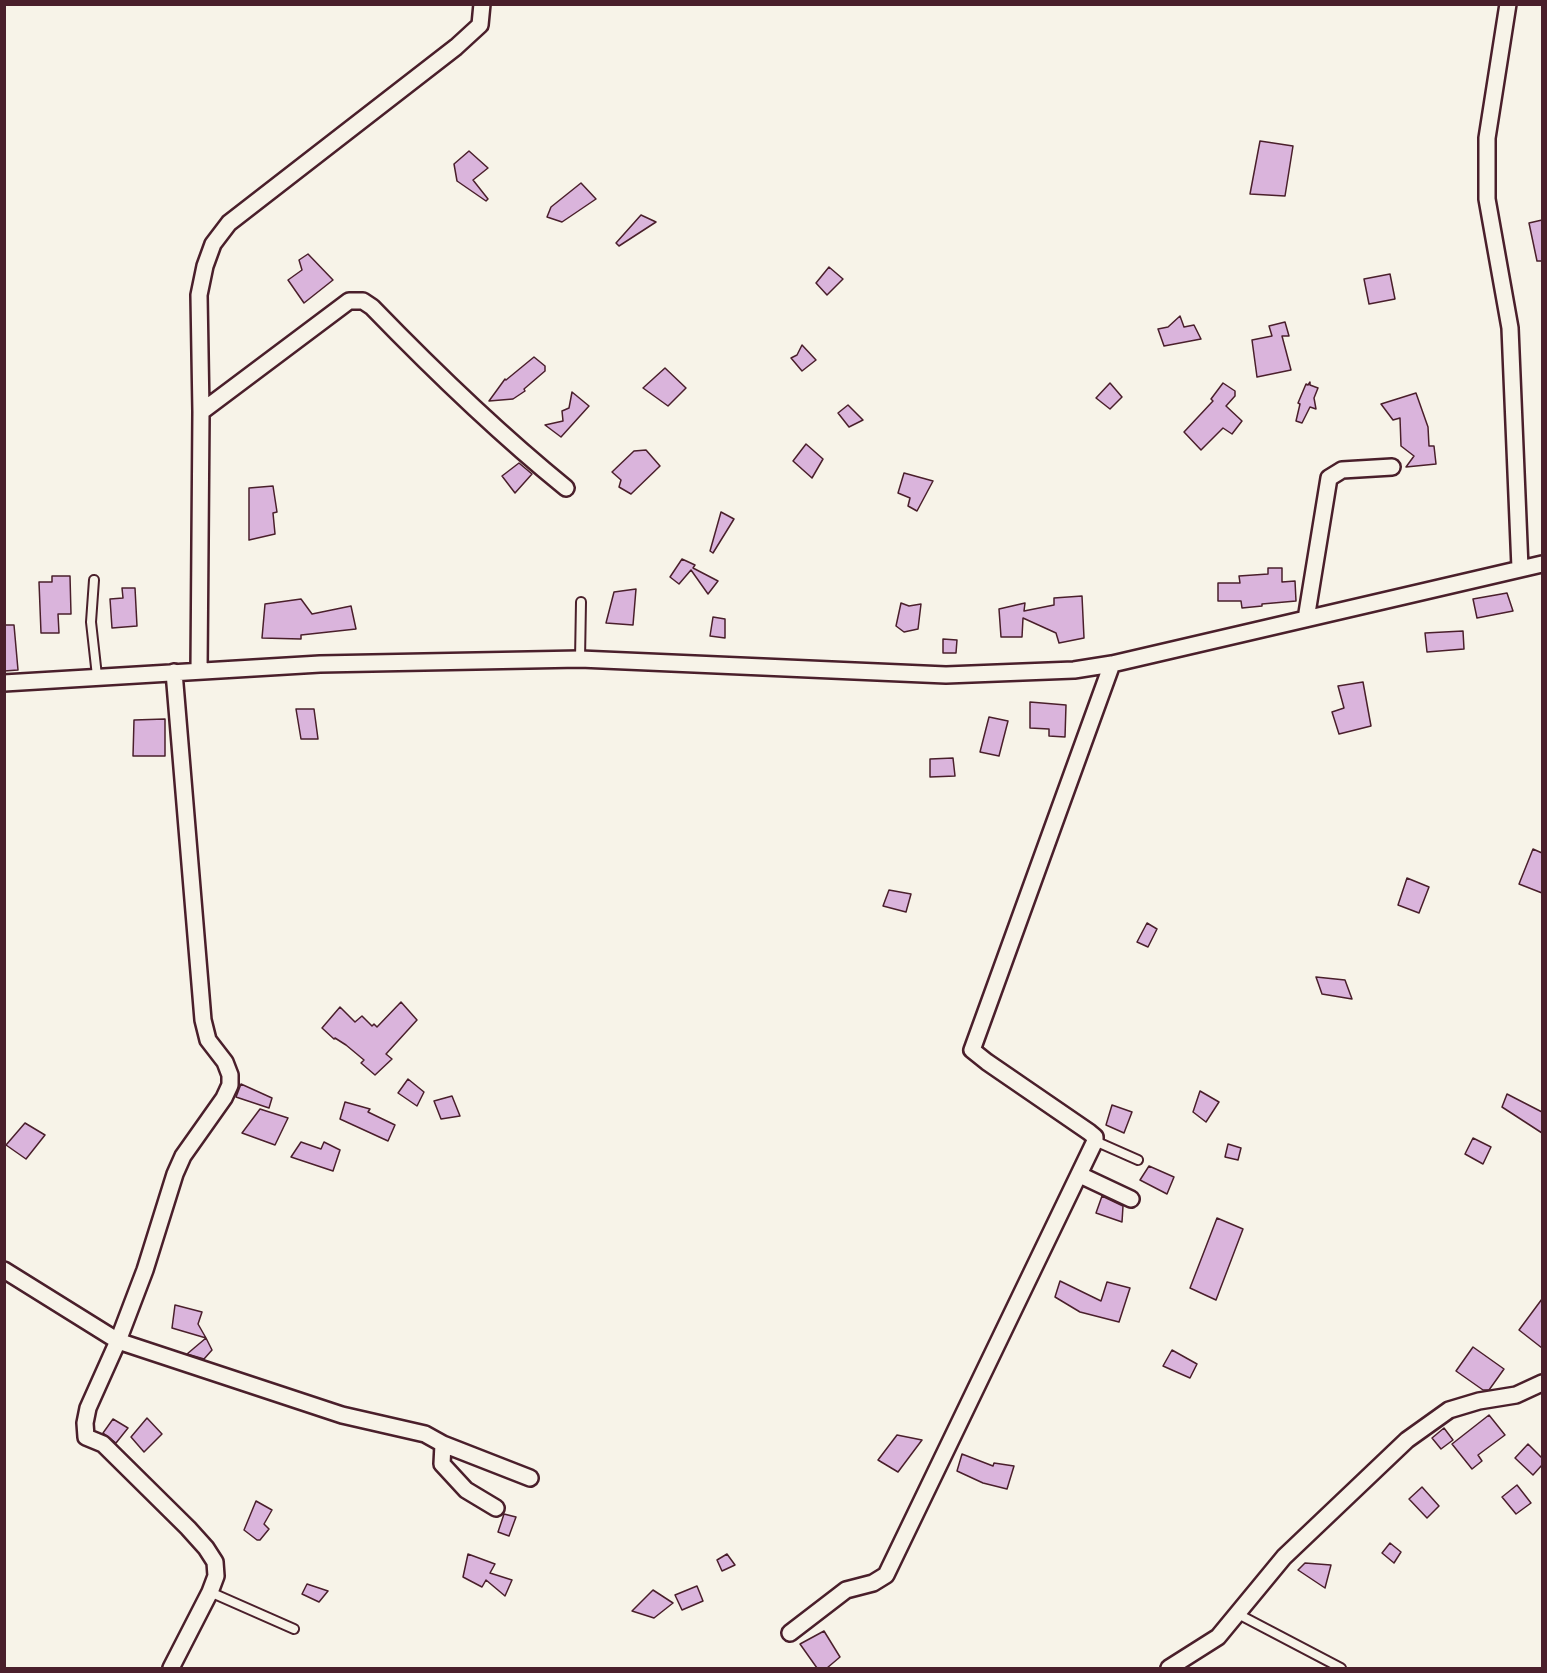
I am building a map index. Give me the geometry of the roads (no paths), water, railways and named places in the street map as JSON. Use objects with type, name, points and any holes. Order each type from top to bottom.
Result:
[{"type":"street","points":[[199,671],[201,412],[199,295],[205,266],[213,244],[229,223],[456,47],[480,25],[482,4]]},
{"type":"street","points":[[1508,4],[1487,138],[1487,199],[1510,328],[1520,568]]},
{"type":"street","points":[[201,412],[349,301],[363,301],[435,372],[524,454],[566,488]]},
{"type":"street","points":[[1306,619],[1329,478],[1342,470],[1392,467]]},
{"type":"street","points":[[4,683],[320,664],[579,659],[946,675],[1074,670],[1112,664],[1542,564]]},
{"type":"street","points":[[790,1633],[846,1590],[873,1583],[886,1575],[1095,1141],[1095,1137],[1089,1132],[972,1050],[1112,664]]},
{"type":"street","points":[[171,1668],[210,1592],[216,1576],[215,1562],[206,1548],[103,1444],[86,1437],[85,1423],[88,1408],[118,1341],[145,1270],[175,1174],[183,1156],[224,1098],[230,1085],[231,1075],[225,1062],[208,1040],[203,1020],[174,672]]},
{"type":"street","points":[[1080,1175],[1131,1199]]},
{"type":"street","points":[[4,1270],[118,1341],[342,1415],[425,1434],[443,1444],[530,1478]]},
{"type":"street","points":[[1169,1668],[1218,1637],[1284,1557],[1407,1440],[1449,1410],[1479,1401],[1516,1395],[1542,1383]]},
{"type":"street","points":[[443,1444],[442,1464],[466,1490],[496,1508]]},
{"type":"lane","points":[[93,580],[91,622],[97,676]]},
{"type":"lane","points":[[579,659],[581,602]]},
{"type":"lane","points":[[1095,1141],[1138,1160]]},
{"type":"lane","points":[[210,1592],[294,1629]]},
{"type":"lane","points":[[1238,1614],[1341,1668]]}]
